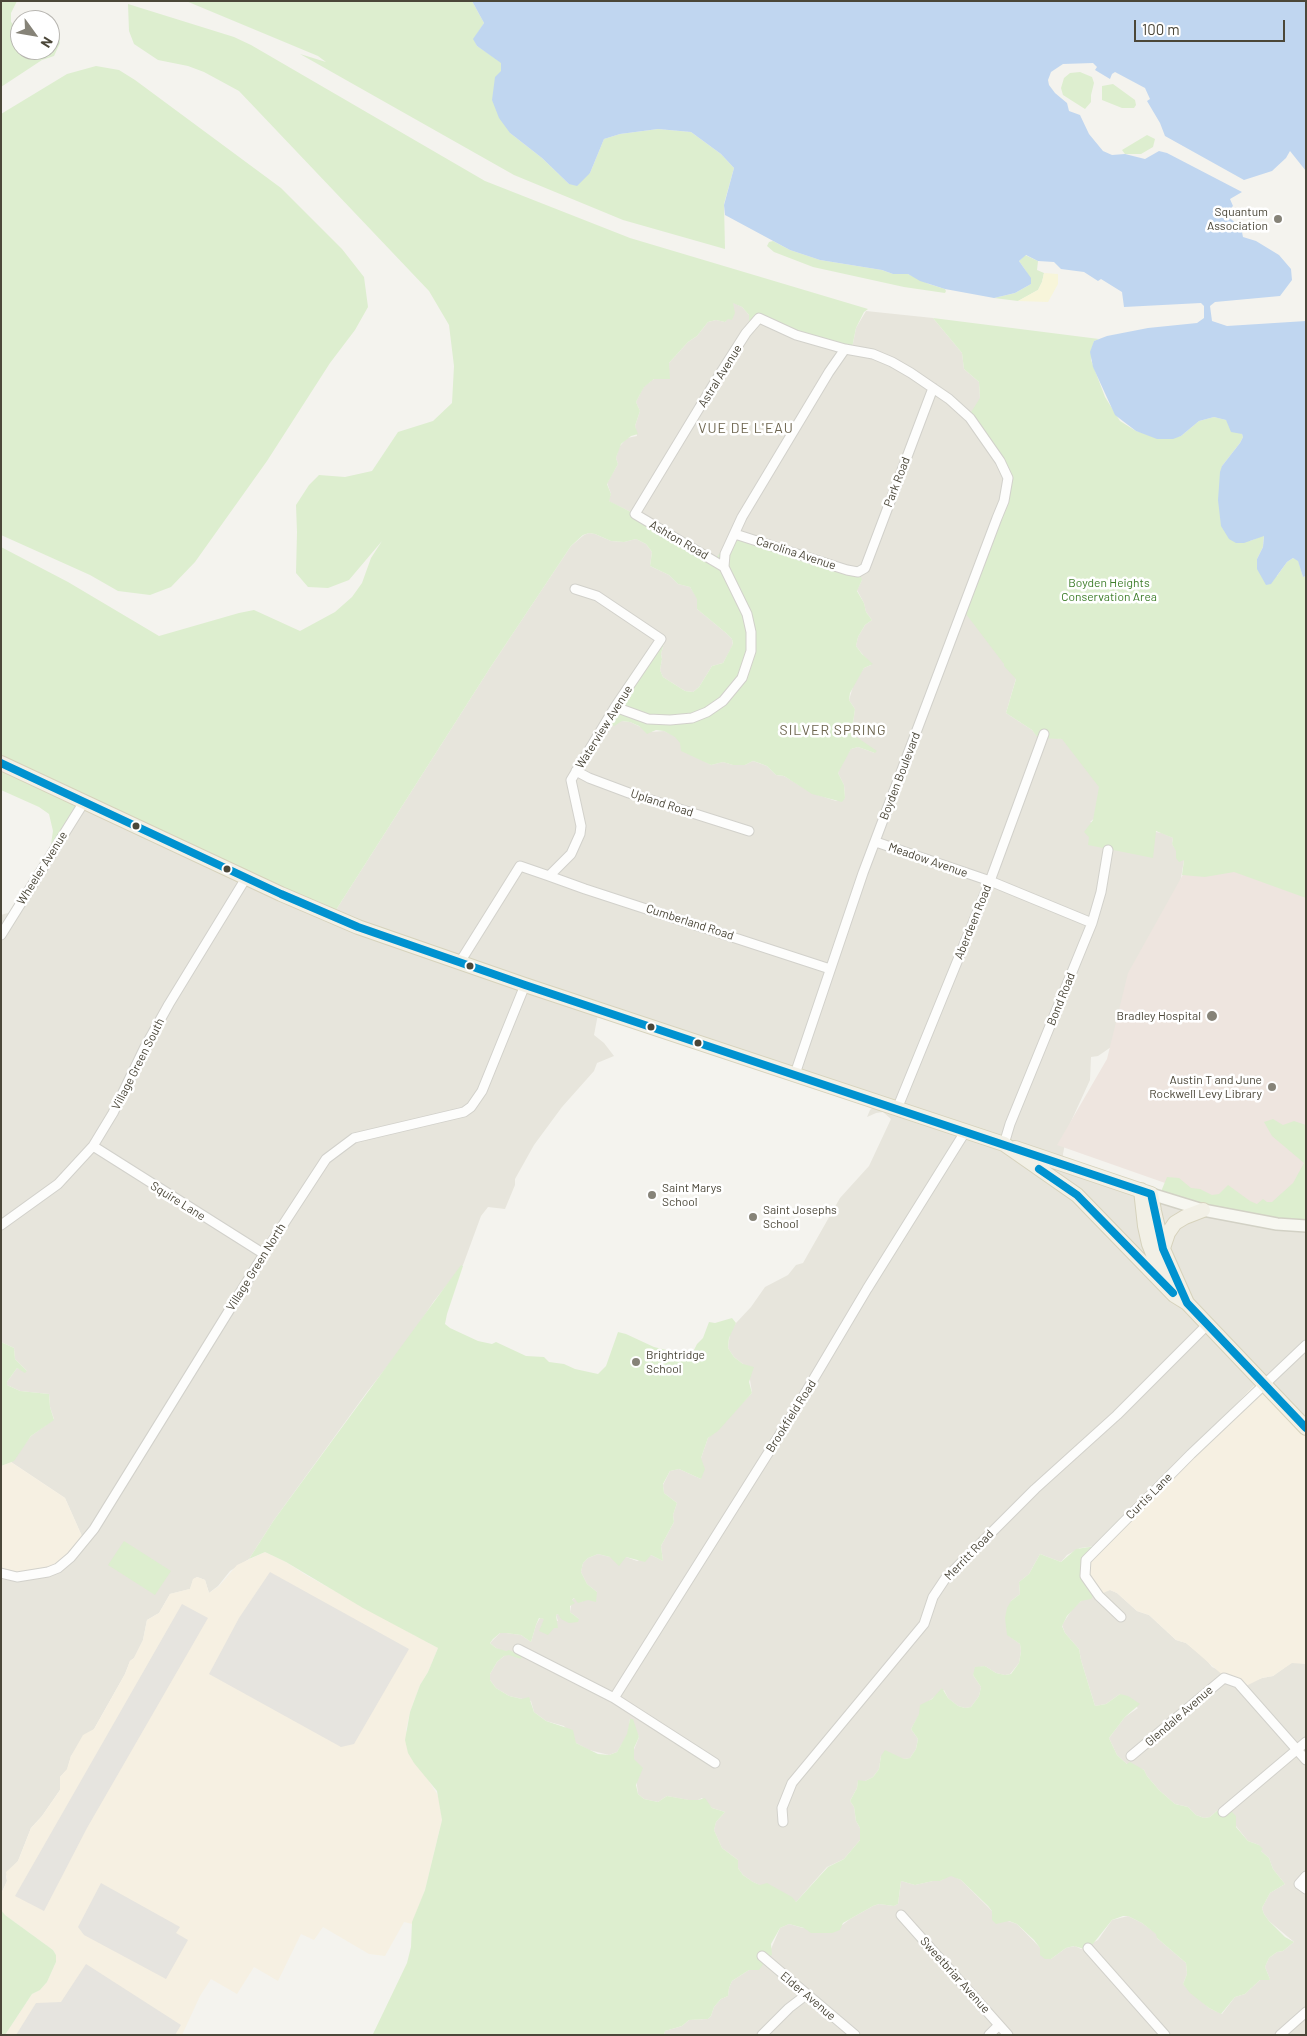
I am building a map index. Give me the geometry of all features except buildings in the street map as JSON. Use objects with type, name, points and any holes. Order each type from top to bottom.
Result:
[{"type":"main road","points":[[1,763],[246,878],[358,927],[525,985],[1203,1210],[1277,1224],[1306,1226]]},
{"type":"main road","points":[[1004,1144],[1078,1195],[1174,1295],[1187,1303],[1306,1428]]},
{"type":"main road","points":[[1146,1192],[1163,1249],[1187,1303]]},
{"type":"main road","points":[[1146,1192],[1144,1226],[1155,1260],[1174,1295]]},
{"type":"main road","points":[[1163,1249],[1168,1233],[1174,1223],[1203,1210]]},
{"type":"street","name":"Astral Avenue","points":[[634,514],[718,377],[756,320],[759,318],[796,335],[845,349]]},
{"type":"street","points":[[615,707],[648,719],[692,718],[707,712],[723,701],[742,678],[752,651],[751,632],[747,614],[724,566],[725,554],[742,517],[845,349],[866,352],[892,362],[933,388]]},
{"type":"street","name":"Boyden Boulevard","points":[[796,1074],[863,873],[1004,501],[1008,478],[1000,461],[970,418],[949,399],[933,388]]},
{"type":"street","name":"Park Road","points":[[858,572],[865,568],[933,388]]},
{"type":"street","name":"Ashton Road","points":[[634,514],[724,566]]},
{"type":"street","name":"Carolina Avenue","points":[[735,534],[858,572]]},
{"type":"street","name":"Waterview Avenue","points":[[549,876],[571,854],[582,826],[570,780],[615,707],[661,638],[597,596],[575,589]]},
{"type":"street","name":"Aberdeen Road","points":[[897,1109],[990,881],[1044,734]]},
{"type":"street","name":"Upland Road","points":[[576,771],[629,793],[749,831]]},
{"type":"street","name":"Wheeler Avenue","points":[[1,935],[84,802]]},
{"type":"street","name":"Meadow Avenue","points":[[876,842],[990,881],[1092,923]]},
{"type":"street","name":"Bond Road","points":[[1004,1144],[1010,1124],[1092,923],[1102,892],[1108,850]]},
{"type":"street","points":[[460,962],[520,866],[549,876]]},
{"type":"street","name":"Cumberland Road","points":[[549,876],[830,969]]},
{"type":"street","name":"Village Green South","points":[[1,1225],[58,1184],[93,1146],[169,1004],[246,878]]},
{"type":"street","name":"Village Green North","points":[[1,1573],[17,1577],[48,1572],[58,1568],[71,1558],[84,1543],[264,1254],[326,1159],[354,1138],[464,1112],[472,1107],[482,1091],[525,985]]},
{"type":"street","name":"Brookfield Road","points":[[614,1698],[794,1412],[867,1289],[966,1132]]},
{"type":"street","name":"Squire Lane","points":[[93,1146],[264,1254]]},
{"type":"street","name":"Merritt Road","points":[[783,1822],[782,1808],[792,1783],[819,1748],[924,1624],[933,1597],[945,1579],[1028,1495],[1117,1415],[1207,1325]]},
{"type":"street","name":"Curtis Lane","points":[[1121,1617],[1099,1596],[1085,1576],[1086,1560],[1191,1454],[1306,1345]]},
{"type":"street","points":[[518,1648],[614,1698],[715,1763]]},
{"type":"street","name":"Glendale Avenue","points":[[1131,1756],[1224,1678],[1238,1683],[1297,1750]]},
{"type":"street","points":[[1223,1812],[1306,1742]]},
{"type":"street","points":[[1297,1750],[1306,1760]]},
{"type":"street","points":[[1304,1878],[1299,1884],[1306,1889]]},
{"type":"street","name":"Sweetbriar Avenue","points":[[902,1915],[1008,2035]]},
{"type":"street","points":[[1088,1948],[1166,2035]]},
{"type":"street","name":"Elder Avenue","points":[[762,1956],[855,2035]]},
{"type":"street","points":[[762,2035],[789,2008],[806,1995]]},
{"type":"street","points":[[1280,2035],[1305,2013]]},
{"type":"street","points":[[989,2035],[999,2025]]},
{"type":"shaded area","points":[[732,302],[742,307],[749,315],[852,348],[856,328],[866,311],[933,318],[962,353],[964,369],[979,382],[980,398],[1004,472],[1017,675],[1006,713],[1032,730],[1038,737],[1052,737],[1071,741],[1107,771],[1097,816],[1090,822],[1162,833],[1173,838],[1172,844],[1184,860],[1180,884],[1114,1045],[1098,1056],[1091,1057],[1090,1080],[1068,1128],[1063,1154],[1064,1164],[1157,1192],[1306,1226],[1306,1428],[1260,1380],[1096,1546],[1080,1548],[1067,1555],[1061,1562],[1040,1554],[1029,1574],[1019,1582],[1020,1594],[1011,1601],[1008,1635],[1020,1644],[1021,1651],[1019,1663],[1010,1674],[996,1673],[985,1666],[980,1667],[973,1675],[981,1687],[979,1696],[971,1707],[958,1706],[948,1698],[944,1690],[926,1703],[911,1729],[918,1739],[916,1749],[910,1758],[881,1756],[879,1769],[873,1777],[865,1781],[858,1781],[857,1788],[850,1801],[854,1807],[856,1821],[860,1828],[860,1840],[844,1859],[827,1867],[796,1902],[753,1882],[743,1875],[738,1868],[738,1860],[722,1848],[714,1830],[716,1822],[725,1812],[712,1808],[702,1798],[688,1800],[667,1796],[658,1802],[644,1799],[638,1794],[633,1752],[639,1737],[630,1719],[628,1734],[617,1752],[609,1755],[589,1750],[576,1743],[564,1726],[546,1721],[534,1712],[531,1701],[509,1696],[496,1688],[490,1680],[490,1674],[497,1662],[509,1654],[521,1659],[496,1648],[490,1643],[500,1633],[521,1635],[531,1642],[540,1618],[558,1621],[556,1615],[558,1614],[579,1619],[570,1612],[572,1600],[575,1598],[578,1602],[583,1601],[597,1592],[587,1584],[581,1572],[583,1563],[588,1558],[598,1554],[610,1557],[626,1557],[637,1561],[651,1555],[663,1561],[661,1546],[674,1522],[673,1515],[677,1503],[664,1493],[663,1485],[670,1471],[679,1469],[701,1479],[701,1458],[708,1438],[752,1393],[750,1380],[743,1364],[734,1357],[728,1348],[730,1333],[765,1287],[788,1275],[796,1265],[803,1263],[840,1198],[869,1166],[891,1119],[883,1112],[867,1117],[870,1110],[877,1103],[598,1014],[594,1035],[604,1043],[614,1056],[597,1063],[594,1071],[562,1107],[534,1145],[515,1179],[515,1185],[505,1209],[488,1207],[481,1216],[463,1265],[434,1301],[409,1339],[367,1392],[274,1520],[249,1559],[230,1571],[218,1586],[209,1593],[205,1580],[197,1577],[193,1580],[190,1589],[170,1594],[159,1613],[147,1620],[143,1640],[134,1658],[130,1661],[125,1674],[94,1729],[71,1756],[67,1770],[60,1777],[60,1790],[31,1828],[18,1861],[6,1876],[7,1881],[1,1894],[1,1573],[85,1543],[65,1498],[11,1462],[31,1436],[54,1419],[50,1407],[49,1394],[20,1391],[7,1385],[7,1382],[17,1368],[27,1371],[15,1359],[14,1348],[1,1342],[1,915],[11,912],[82,801],[336,910],[490,668],[571,546],[589,533],[611,541],[624,542],[636,539],[646,544],[652,552],[650,566],[669,575],[678,584],[690,587],[698,599],[697,609],[732,639],[733,645],[723,663],[712,666],[699,687],[693,692],[685,691],[663,677],[660,670],[661,654],[665,639],[658,636],[622,721],[630,722],[651,732],[664,731],[675,736],[699,758],[711,765],[723,762],[733,765],[745,765],[753,761],[767,766],[776,775],[784,776],[812,793],[836,801],[845,798],[844,785],[838,773],[841,764],[851,749],[858,747],[875,753],[855,736],[852,730],[855,709],[849,700],[854,683],[864,668],[871,665],[856,646],[858,637],[865,625],[872,620],[866,612],[864,603],[857,590],[862,580],[714,561],[637,515],[608,501],[611,494],[607,483],[618,464],[616,458],[619,447],[627,438],[637,436],[635,426],[640,411],[636,402],[644,386],[654,379],[669,379],[669,363],[688,342],[697,336],[708,322],[716,320],[725,322],[733,309]]},
{"type":"shaded area","name":"Bradley Hospital","points":[[1306,755],[1306,1209],[1222,1203],[1057,1145],[1107,1059],[1128,973],[1186,869]]},
{"type":"shaded area","points":[[1260,1379],[1306,1428],[1306,1664],[1292,1663],[1273,1676],[1262,1678],[1244,1687],[1226,1678],[1186,1643],[1176,1640],[1149,1615],[1137,1611],[1117,1593],[1110,1590],[1101,1594],[1096,1592],[1083,1564]]},
{"type":"shaded area","points":[[11,1462],[65,1498],[85,1543],[73,1556],[40,1574],[1,1573],[1,1466]]},
{"type":"shaded area","points":[[265,1552],[438,1648],[428,1672],[420,1685],[410,1712],[406,1730],[427,1778],[439,1797],[442,1820],[425,1890],[412,1924],[404,1922],[385,1956],[369,1954],[323,1927],[314,1940],[301,1934],[278,1981],[254,1967],[237,1994],[211,1979],[200,1996],[182,2035],[5,2035],[32,1994],[40,1990],[47,1982],[56,1962],[56,1955],[53,1950],[5,1915],[1,1910],[1,1894],[7,1881],[6,1872],[18,1861],[31,1828],[60,1790],[60,1777],[67,1769],[71,1756],[83,1735],[94,1729],[125,1674],[130,1661],[134,1658],[143,1640],[147,1620],[159,1613],[170,1594],[190,1589],[193,1579],[197,1577],[205,1580],[209,1593],[219,1586],[237,1565]]},
{"type":"shaded area","points":[[270,1572],[409,1649],[354,1744],[341,1747],[209,1674],[239,1618]]},
{"type":"shaded area","points":[[1110,1590],[1117,1593],[1137,1611],[1149,1615],[1176,1640],[1186,1643],[1205,1658],[1212,1667],[1249,1683],[1273,1676],[1292,1662],[1306,1664],[1306,2035],[664,2035],[665,2031],[682,2026],[689,2020],[708,2019],[714,2007],[721,1999],[728,1996],[732,1981],[749,1970],[754,1969],[771,1949],[780,1928],[789,1924],[803,1928],[841,1926],[873,1906],[879,1904],[894,1906],[898,1904],[901,1881],[915,1885],[940,1881],[951,1875],[961,1880],[992,1911],[993,1916],[1017,1924],[1051,1959],[1066,1948],[1075,1946],[1081,1949],[1098,1940],[1112,1920],[1128,1916],[1157,1934],[1157,1938],[1186,1963],[1187,1974],[1183,1984],[1209,2008],[1222,2014],[1235,1997],[1245,1994],[1260,1980],[1270,1979],[1265,1967],[1269,1958],[1277,1952],[1283,1951],[1294,1942],[1269,1921],[1262,1908],[1270,1893],[1285,1884],[1273,1869],[1269,1858],[1261,1851],[1259,1845],[1248,1841],[1226,1809],[1219,1809],[1210,1817],[1204,1818],[1196,1815],[1188,1807],[1175,1804],[1159,1790],[1144,1770],[1127,1764],[1117,1755],[1109,1738],[1125,1717],[1138,1708],[1120,1694],[1106,1704],[1095,1706],[1079,1649],[1065,1633],[1062,1625],[1073,1608],[1081,1601],[1096,1592]]},
{"type":"shaded area","points":[[182,1604],[208,1618],[87,1828],[44,1911],[15,1896]]},
{"type":"shaded area","points":[[101,1883],[180,1927],[176,1933],[188,1940],[166,1979],[84,1935],[78,1927]]},
{"type":"shaded area","points":[[86,1964],[181,2025],[175,2035],[16,2035],[36,2003],[61,2002]]},
{"type":"green space","points":[[1,1],[17,1],[12,10],[10,10],[10,60],[42,60],[1,87]]},
{"type":"green space","points":[[186,1],[472,1],[484,23],[474,39],[477,46],[501,62],[510,133],[542,158],[569,184],[590,173],[604,139],[620,134],[658,129],[691,132],[721,154],[734,168],[724,204],[725,249],[623,220],[514,175],[300,54],[326,62],[318,56]]},
{"type":"green space","points":[[128,4],[234,37],[251,45],[485,181],[630,238],[868,309],[864,312],[856,328],[852,348],[847,349],[770,321],[753,323],[749,321],[749,315],[742,307],[733,303],[735,313],[732,320],[708,322],[697,336],[688,342],[669,363],[670,379],[654,379],[644,387],[636,402],[640,411],[635,426],[638,434],[631,436],[621,444],[616,458],[618,464],[607,484],[611,494],[609,501],[637,515],[714,561],[734,533],[859,572],[862,580],[857,591],[864,603],[866,612],[872,620],[865,625],[858,637],[856,646],[873,664],[864,668],[850,693],[849,700],[855,709],[852,730],[855,736],[877,751],[875,753],[858,747],[851,749],[838,773],[844,785],[845,798],[842,802],[812,794],[784,776],[776,775],[767,766],[753,761],[745,765],[733,765],[723,762],[711,765],[681,751],[680,743],[675,737],[664,731],[656,730],[647,734],[639,726],[630,722],[622,721],[614,726],[606,724],[617,705],[626,681],[658,637],[644,624],[665,639],[661,654],[660,670],[663,677],[685,691],[693,692],[699,687],[712,666],[723,663],[733,644],[732,639],[726,633],[697,609],[697,599],[690,587],[678,584],[669,575],[650,566],[652,552],[646,544],[636,539],[624,542],[611,541],[589,533],[583,535],[571,546],[490,668],[336,910],[85,802],[53,845],[51,844],[53,831],[49,814],[39,807],[1,790],[1,547],[68,582],[159,636],[254,610],[300,631],[335,612],[352,597],[362,583],[371,558],[382,541],[349,580],[328,588],[308,587],[296,573],[296,505],[309,485],[319,475],[345,477],[372,471],[398,432],[433,421],[452,403],[454,366],[449,325],[429,291],[239,91],[204,72],[188,66],[158,60],[134,44],[129,31]]},
{"type":"green space","points":[[96,66],[119,70],[135,80],[281,188],[342,249],[364,277],[368,307],[355,330],[330,363],[267,461],[195,562],[171,587],[150,595],[118,591],[90,575],[1,535],[1,114],[67,74]]},
{"type":"green space","points":[[1080,72],[1092,77],[1094,83],[1091,102],[1085,109],[1063,95],[1061,88],[1064,78],[1070,73]]},
{"type":"green space","points":[[1113,84],[1135,100],[1136,105],[1134,108],[1122,108],[1102,100],[1102,86]]},
{"type":"green space","points":[[1147,135],[1155,139],[1153,147],[1141,154],[1125,154],[1122,150]]},
{"type":"green space","points":[[773,241],[790,250],[820,260],[882,270],[893,274],[908,274],[946,291],[945,293],[904,287],[813,267],[774,252],[767,246],[769,242]]},
{"type":"green space","points":[[1025,255],[1038,261],[1037,270],[1044,273],[1038,290],[1018,301],[994,298],[1015,293],[1031,284],[1026,271],[1019,261]]},
{"type":"green space","name":"Boyden Heights Conservation Area","points":[[933,318],[1099,339],[1094,341],[1091,360],[1105,397],[1120,421],[1136,431],[1166,439],[1181,436],[1199,421],[1214,417],[1226,420],[1242,434],[1243,437],[1240,443],[1222,466],[1250,541],[1264,535],[1263,547],[1257,559],[1277,576],[1287,562],[1293,558],[1298,560],[1303,577],[1306,576],[1306,898],[1234,872],[1205,877],[1182,875],[1184,860],[1179,862],[1176,858],[1176,851],[1172,844],[1173,838],[1156,831],[1153,858],[1088,845],[1089,837],[1084,832],[1093,820],[1099,787],[1062,739],[1038,738],[1032,730],[1006,713],[1016,679],[1004,666],[963,610],[1004,490],[1004,472],[968,417],[980,398],[979,382],[964,369],[962,353]]},
{"type":"green space","points":[[1273,1119],[1283,1125],[1294,1121],[1306,1125],[1306,1226],[1281,1224],[1160,1194],[1167,1177],[1179,1178],[1191,1188],[1200,1189],[1212,1195],[1219,1194],[1228,1185],[1257,1204],[1263,1199],[1267,1202],[1272,1202],[1293,1183],[1304,1163],[1272,1136],[1264,1122]]},
{"type":"green space","points":[[461,1265],[463,1266],[445,1324],[478,1341],[492,1344],[496,1342],[526,1356],[544,1357],[549,1362],[564,1364],[575,1369],[598,1374],[606,1366],[618,1332],[654,1347],[687,1355],[692,1354],[697,1344],[703,1338],[709,1322],[715,1323],[732,1318],[736,1323],[729,1338],[728,1348],[734,1357],[743,1364],[754,1367],[749,1382],[752,1393],[718,1431],[708,1438],[701,1458],[705,1469],[701,1479],[679,1469],[670,1471],[663,1484],[664,1493],[677,1503],[673,1515],[674,1522],[661,1546],[663,1561],[651,1555],[645,1562],[626,1557],[619,1566],[610,1557],[598,1554],[588,1558],[583,1563],[581,1572],[587,1584],[597,1592],[596,1602],[588,1600],[578,1603],[574,1598],[572,1600],[575,1603],[570,1606],[570,1612],[579,1619],[578,1622],[569,1623],[561,1619],[558,1614],[556,1615],[558,1628],[554,1628],[548,1635],[539,1631],[544,1619],[539,1618],[531,1642],[521,1635],[506,1633],[500,1633],[493,1639],[490,1643],[496,1648],[509,1650],[522,1656],[521,1659],[509,1655],[504,1656],[497,1662],[490,1674],[490,1680],[496,1688],[509,1696],[522,1699],[529,1697],[534,1712],[546,1721],[573,1730],[576,1743],[598,1754],[609,1755],[617,1752],[627,1734],[630,1719],[633,1719],[639,1737],[634,1748],[634,1759],[643,1768],[636,1785],[638,1794],[644,1799],[658,1802],[667,1796],[689,1800],[705,1798],[712,1808],[725,1812],[716,1822],[714,1830],[722,1848],[738,1860],[738,1868],[743,1875],[760,1885],[767,1883],[792,1897],[796,1902],[828,1867],[844,1859],[860,1840],[860,1828],[856,1821],[854,1807],[850,1801],[857,1788],[858,1780],[865,1781],[873,1777],[879,1769],[881,1756],[885,1750],[904,1759],[910,1758],[916,1749],[918,1739],[911,1729],[919,1714],[920,1705],[932,1699],[942,1688],[948,1698],[958,1706],[971,1707],[979,1696],[981,1687],[973,1675],[975,1667],[985,1666],[996,1673],[1005,1675],[1011,1674],[1019,1663],[1020,1644],[1007,1635],[1005,1618],[1011,1601],[1020,1594],[1019,1582],[1029,1574],[1040,1554],[1061,1562],[1076,1549],[1096,1546],[1083,1564],[1096,1592],[1091,1599],[1081,1601],[1067,1616],[1062,1626],[1065,1633],[1079,1649],[1095,1706],[1106,1704],[1120,1694],[1128,1696],[1140,1704],[1125,1717],[1109,1738],[1117,1755],[1127,1764],[1130,1762],[1144,1770],[1159,1790],[1175,1804],[1188,1807],[1196,1815],[1204,1818],[1210,1817],[1219,1809],[1229,1809],[1236,1816],[1236,1827],[1248,1841],[1259,1845],[1263,1849],[1261,1851],[1269,1858],[1273,1869],[1285,1884],[1270,1893],[1262,1908],[1269,1921],[1285,1937],[1294,1942],[1283,1951],[1277,1952],[1269,1958],[1265,1967],[1270,1979],[1260,1980],[1245,1994],[1235,1997],[1221,2014],[1209,2008],[1190,1993],[1183,1984],[1187,1974],[1186,1963],[1157,1938],[1156,1934],[1142,1923],[1128,1916],[1112,1920],[1088,1950],[1074,1946],[1066,1948],[1051,1959],[1045,1959],[1040,1955],[1040,1948],[1034,1940],[1017,1924],[1009,1921],[996,1924],[992,1920],[992,1911],[988,1906],[961,1880],[951,1876],[940,1881],[915,1885],[901,1881],[898,1904],[894,1906],[879,1904],[873,1906],[843,1923],[840,1930],[832,1933],[811,1933],[804,1928],[789,1924],[780,1928],[771,1944],[772,1955],[765,1957],[764,1963],[759,1970],[749,1970],[732,1981],[728,1996],[721,1999],[714,2007],[708,2019],[689,2020],[682,2026],[665,2031],[664,2035],[373,2034],[407,1963],[411,1947],[412,1922],[425,1890],[442,1820],[437,1791],[414,1763],[408,1753],[405,1740],[410,1712],[420,1685],[428,1672],[438,1648],[265,1552],[249,1559],[274,1520]]},
{"type":"green space","points":[[1,1342],[14,1348],[15,1359],[27,1371],[25,1373],[17,1368],[7,1382],[7,1385],[20,1391],[49,1394],[54,1420],[31,1436],[14,1461],[1,1466]]},
{"type":"green space","points":[[124,1541],[171,1571],[155,1595],[108,1565]]},
{"type":"green space","points":[[1,1910],[5,1915],[53,1950],[56,1955],[56,1962],[47,1982],[40,1990],[32,1994],[5,2035],[1,2035]]},
{"type":"sand","points":[[1044,273],[1058,274],[1058,284],[1048,302],[1018,301],[1038,290]]},
{"type":"water","points":[[472,1],[1306,1],[1306,171],[1290,151],[1286,158],[1272,171],[1244,180],[1165,136],[1147,101],[1150,99],[1145,88],[1115,72],[1110,79],[1095,70],[1097,67],[1093,63],[1063,64],[1051,72],[1048,80],[1055,93],[1067,103],[1069,111],[1080,115],[1089,134],[1103,151],[1112,155],[1125,154],[1145,159],[1159,151],[1167,153],[1242,192],[1230,199],[1233,206],[1229,210],[1230,214],[1226,215],[1237,224],[1234,226],[1237,231],[1242,232],[1243,237],[1256,241],[1279,255],[1291,269],[1292,280],[1280,296],[1215,302],[1210,306],[1212,321],[1227,326],[1306,321],[1306,576],[1303,577],[1298,561],[1293,558],[1287,562],[1271,584],[1266,585],[1257,569],[1257,559],[1263,547],[1264,536],[1244,543],[1236,543],[1229,539],[1221,526],[1218,500],[1220,472],[1222,466],[1240,443],[1243,437],[1242,434],[1231,432],[1226,420],[1214,417],[1199,421],[1181,436],[1173,439],[1157,439],[1136,431],[1115,415],[1093,367],[1090,352],[1094,341],[1107,336],[1148,328],[1197,323],[1204,318],[1204,306],[1201,303],[1124,307],[1122,292],[1101,279],[1098,281],[1084,272],[1061,269],[1054,262],[1038,261],[1026,255],[1019,261],[1031,278],[1031,284],[1015,293],[994,298],[945,289],[920,281],[908,274],[893,274],[882,270],[820,260],[790,250],[725,215],[724,205],[734,168],[721,154],[691,132],[658,129],[620,134],[604,139],[590,173],[577,186],[569,184],[542,158],[510,133],[499,118],[492,100],[495,77],[501,71],[501,63],[477,46],[473,39],[484,23]]},
{"type":"transit line","points":[[1,763],[281,894],[358,927],[525,985],[1151,1194],[1163,1249],[1187,1303],[1306,1428]]},
{"type":"transit line","points":[[1039,1169],[1077,1195],[1173,1293]]},
{"type":"place","name":"Squantum Association","points":[[1278,219]]},
{"type":"place","name":"Bradley Hospital","points":[[1212,1016]]},
{"type":"place","name":"Austin T and June Rockwell Levy Library","points":[[1272,1087]]},
{"type":"place","name":"Saint Marys School","points":[[652,1195]]},
{"type":"place","name":"Saint Josephs School","points":[[753,1217]]},
{"type":"place","name":"Brightridge School","points":[[636,1362]]},
{"type":"district","name":"VUE DE L'EAU","points":[[746,428]]},
{"type":"district","name":"SILVER SPRING","points":[[833,730]]}]
